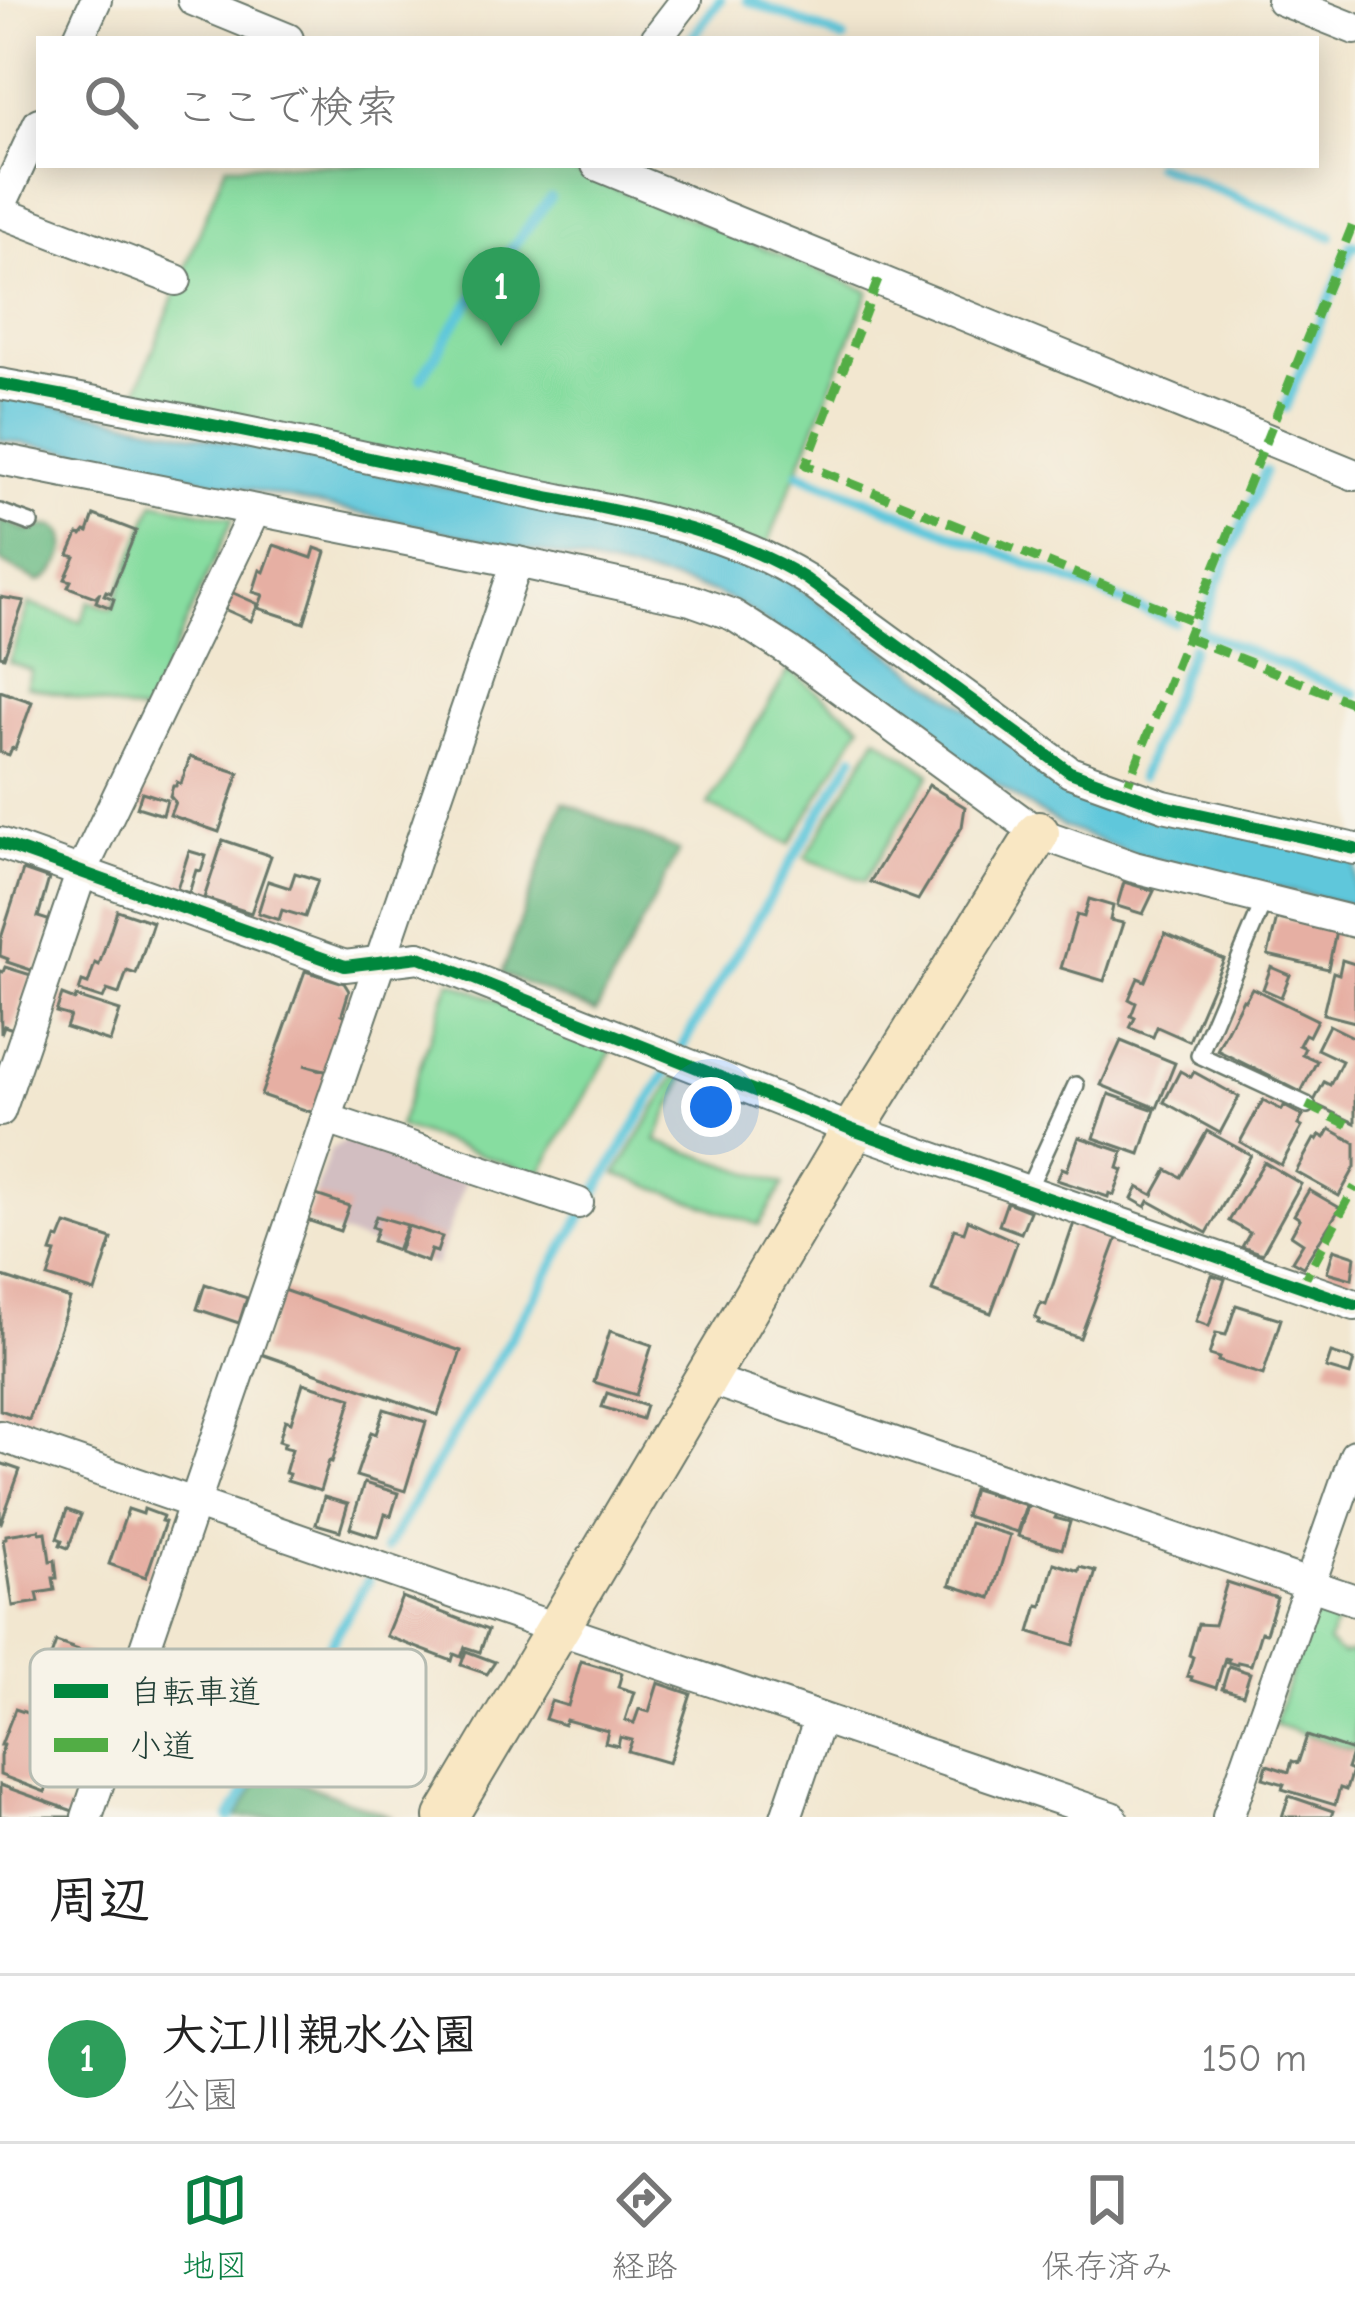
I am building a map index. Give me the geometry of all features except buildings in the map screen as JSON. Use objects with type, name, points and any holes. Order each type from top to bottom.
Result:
[{"type":"street","points":[[79,36],[96,0]]},
{"type":"street","points":[[193,0],[281,36]]},
{"type":"street","points":[[658,36],[686,0]]},
{"type":"street","points":[[1282,0],[1355,29]]},
{"type":"street","points":[[36,127],[10,158],[0,210],[176,280]]},
{"type":"street","points":[[604,168],[1355,475]]},
{"type":"street","points":[[0,385],[378,459],[701,532],[773,559],[806,579],[1070,772],[1164,806],[1355,849]]},
{"type":"street","points":[[0,460],[691,600],[733,615],[789,650],[1038,832],[1134,868],[1355,922]]},
{"type":"street","points":[[0,1111],[9,1053],[82,871],[254,512]]},
{"type":"street","points":[[144,1649],[517,562]]},
{"type":"street","points":[[446,1817],[854,1130],[1038,832]]},
{"type":"street","points":[[0,843],[345,966],[419,957],[854,1130],[1355,1305]]},
{"type":"street","points":[[327,1119],[578,1203]]},
{"type":"street","points":[[708,1379],[1355,1600]]},
{"type":"street","points":[[0,1436],[1112,1817]]},
{"type":"street","points":[[1228,1817],[1355,1455]]},
{"type":"street","points":[[786,1817],[820,1718]]},
{"type":"street","points":[[87,1817],[97,1787]]},
{"type":"lane","points":[[0,512],[30,523]]},
{"type":"lane","points":[[1264,901],[1199,1055],[1307,1105]]},
{"type":"lane","points":[[1027,1191],[1076,1085]]},
{"type":"shaded area","points":[[350,1139],[466,1179],[436,1266],[306,1222],[331,1149]]},
{"type":"green space","points":[[225,168],[565,168],[869,291],[766,549],[133,401]]},
{"type":"green space","points":[[154,502],[233,518],[145,714],[26,686],[31,670],[9,662],[29,604],[81,622],[89,601],[112,609]]},
{"type":"green space","points":[[0,519],[29,531],[45,526],[63,534],[64,554],[50,575],[39,582],[0,561]]},
{"type":"green space","points":[[789,670],[861,725],[790,844],[708,805]]},
{"type":"green space","points":[[877,737],[930,774],[865,881],[805,858]]},
{"type":"green space","points":[[563,802],[679,851],[596,1012],[502,974]]},
{"type":"green space","points":[[450,981],[613,1048],[539,1175],[399,1126]]},
{"type":"green space","points":[[676,1075],[684,1078],[656,1141],[784,1184],[759,1225],[616,1174]]},
{"type":"green space","points":[[1339,1613],[1328,1643],[1341,1655],[1355,1652],[1355,1750],[1274,1724],[1309,1619]]},
{"type":"green space","points":[[254,1787],[311,1787],[393,1817],[237,1817]]},
{"type":"water","points":[[0,394],[695,540],[781,575],[1064,778],[1355,861],[1355,906],[1138,856],[1064,827],[742,606],[713,592],[66,450],[0,440]]},
{"type":"waterway","points":[[693,36],[720,0]]},
{"type":"waterway","points":[[747,0],[837,36]]},
{"type":"waterway","points":[[1163,168],[1331,236]]},
{"type":"waterway","points":[[421,378],[460,316],[550,198]]},
{"type":"waterway","points":[[1285,408],[1355,245]]},
{"type":"waterway","points":[[1265,471],[1198,631],[1355,694]]},
{"type":"waterway","points":[[799,473],[1174,622]]},
{"type":"waterway","points":[[1141,777],[1192,647]]},
{"type":"waterway","points":[[682,1046],[854,756]]},
{"type":"waterway","points":[[386,1549],[668,1070]]},
{"type":"waterway","points":[[328,1649],[368,1580]]},
{"type":"waterway","points":[[230,1817],[247,1787]]},
{"type":"marked path","points":[[1124,794],[1355,219]]},
{"type":"marked path","points":[[878,280],[806,465],[1193,621]]},
{"type":"marked path","points":[[1186,637],[1355,704]]},
{"type":"marked path","points":[[1307,1105],[1355,1128]]},
{"type":"marked path","points":[[1301,1286],[1355,1187]]},
{"type":"cycle path","points":[[0,384],[319,447],[700,532],[806,579],[1070,772],[1164,806],[1355,849]]},
{"type":"cycle path","points":[[0,843],[345,966],[419,957],[853,1130],[1355,1305]]},
{"type":"place","name":"大江川親水公園","points":[[501,346]]}]
